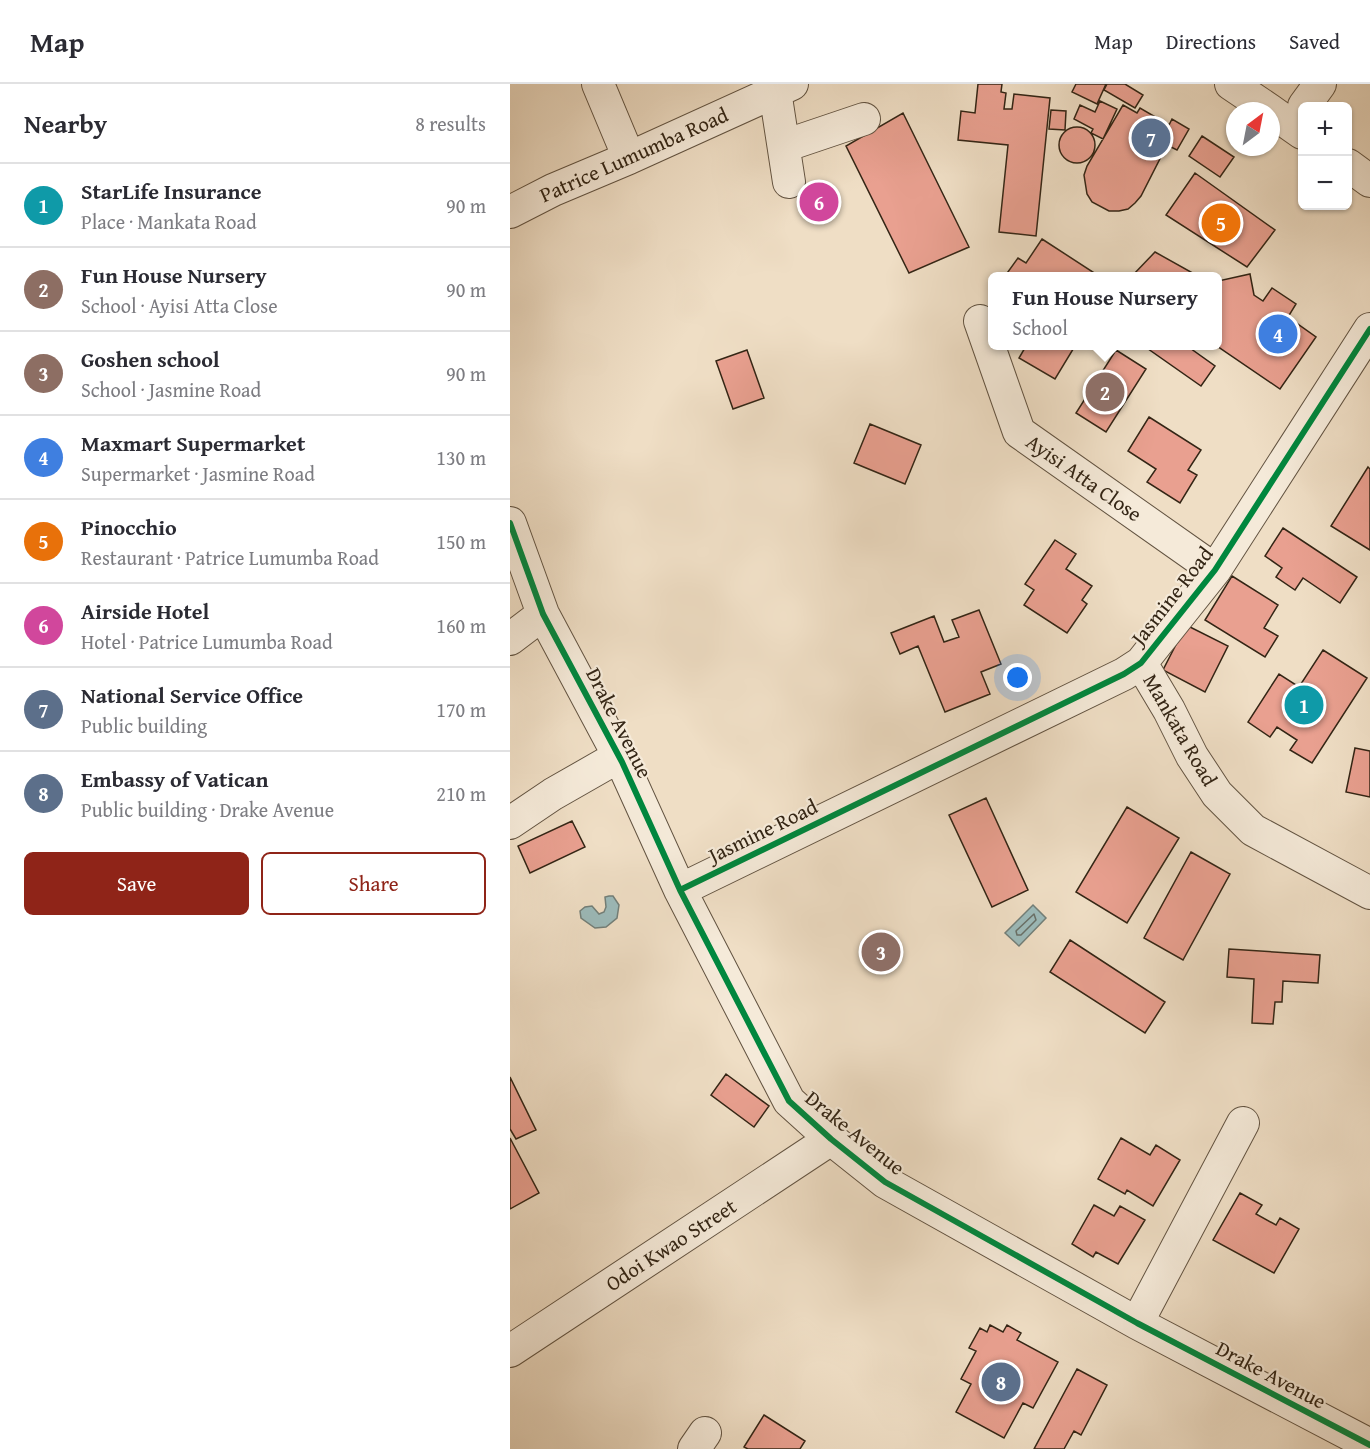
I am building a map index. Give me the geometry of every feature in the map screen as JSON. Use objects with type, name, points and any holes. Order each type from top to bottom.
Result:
[{"type":"street","points":[[598,84],[629,158]]},
{"type":"street","points":[[1231,84],[1290,116],[1320,84]]},
{"type":"street","points":[[783,87],[784,146],[789,182]]},
{"type":"street","name":"Patrice Lumumba Road","points":[[510,212],[553,190],[629,158],[783,87]]},
{"type":"street","points":[[784,146],[864,119]]},
{"type":"street","points":[[1352,168],[1370,181]]},
{"type":"street","name":"Ayisi Atta Close","points":[[980,321],[988,344]]},
{"type":"street","name":"Jasmine Road","points":[[680,890],[1124,674],[1141,663],[1215,570],[1370,329]]},
{"type":"street","name":"Ayisi Atta Close","points":[[990,350],[1019,432],[1215,570]]},
{"type":"street","name":"Drake Avenue","points":[[510,523],[543,614],[622,762],[680,890],[789,1101],[831,1139],[885,1182],[1137,1323],[1370,1444]]},
{"type":"street","points":[[510,639],[543,614]]},
{"type":"street","name":"Mankata Road","points":[[1141,663],[1169,710],[1192,756],[1216,794],[1253,830],[1370,893]]},
{"type":"street","points":[[510,823],[609,762],[622,762]]},
{"type":"street","points":[[1137,1323],[1243,1123]]},
{"type":"street","name":"Odoi Kwao Street","points":[[510,1351],[831,1139]]},
{"type":"water","points":[[613,896],[619,905],[617,918],[606,927],[595,928],[581,918],[580,911],[585,907],[592,906],[599,914],[604,912],[605,897]]},
{"type":"water","points":[[1033,905],[1046,918],[1019,946],[1005,933]]},
{"type":"building","points":[[978,84],[1002,84],[1001,92],[1006,93],[1004,109],[1012,109],[1014,94],[1050,98],[1036,236],[999,232],[1008,145],[958,140],[961,111],[975,113]]},
{"type":"building","points":[[1076,84],[1106,84],[1097,104],[1072,92]]},
{"type":"building","points":[[1107,84],[1125,84],[1143,95],[1135,108],[1104,90]]},
{"type":"building","points":[[1100,101],[1117,109],[1103,139],[1091,133],[1093,129],[1074,119],[1080,105],[1095,112]]},
{"type":"building","points":[[1123,105],[1137,113],[1140,108],[1169,125],[1172,119],[1189,129],[1177,150],[1167,145],[1141,196],[1135,203],[1128,209],[1109,211],[1092,202],[1087,194],[1084,175]]},
{"type":"building","points":[[1051,110],[1066,111],[1065,130],[1049,129]]},
{"type":"building","points":[[903,113],[969,247],[909,273],[846,146]]},
{"type":"building","points":[[1077,127],[1090,132],[1095,145],[1090,158],[1077,163],[1064,158],[1059,145],[1064,132]]},
{"type":"building","points":[[1202,136],[1226,152],[1226,156],[1234,157],[1220,177],[1189,156]]},
{"type":"building","points":[[1195,173],[1275,230],[1247,267],[1166,215]]},
{"type":"building","points":[[1042,239],[1093,272],[1008,272],[1018,258],[1026,263]]},
{"type":"building","points":[[1155,252],[1191,272],[1136,272]]},
{"type":"building","points":[[1250,274],[1254,295],[1263,301],[1272,288],[1296,304],[1288,317],[1316,337],[1280,389],[1222,349],[1222,280]]},
{"type":"building","points":[[747,350],[764,398],[733,409],[716,361]]},
{"type":"building","points":[[1024,350],[1073,350],[1055,379],[1019,358]]},
{"type":"building","points":[[1116,350],[1146,369],[1106,432],[1076,413]]},
{"type":"building","points":[[1150,350],[1193,350],[1215,366],[1201,386]]},
{"type":"building","points":[[1149,417],[1201,450],[1188,470],[1197,475],[1180,503],[1147,482],[1156,469],[1128,451]]},
{"type":"building","points":[[870,424],[921,445],[905,484],[854,463]]},
{"type":"building","points":[[1368,467],[1370,469],[1370,550],[1331,526]]},
{"type":"building","points":[[1283,528],[1357,577],[1340,603],[1303,578],[1295,590],[1276,577],[1282,568],[1265,556]]},
{"type":"building","points":[[1055,540],[1076,554],[1066,569],[1092,586],[1082,600],[1087,604],[1067,633],[1024,605],[1034,590],[1025,584]]},
{"type":"building","points":[[1232,576],[1278,605],[1264,628],[1278,636],[1265,657],[1205,620]]},
{"type":"building","points":[[979,610],[1001,664],[981,672],[990,694],[945,712],[918,646],[900,654],[891,633],[934,616],[944,642],[959,637],[952,620]]},
{"type":"building","points":[[1186,625],[1228,646],[1205,692],[1163,670]]},
{"type":"building","points":[[1323,650],[1367,678],[1312,763],[1290,750],[1297,740],[1277,727],[1270,737],[1248,722],[1279,674],[1299,687]]},
{"type":"building","points":[[1355,748],[1370,751],[1370,797],[1346,792]]},
{"type":"building","points":[[986,798],[1028,890],[992,907],[949,815]]},
{"type":"building","points":[[1127,807],[1179,838],[1127,923],[1076,892]]},
{"type":"building","points":[[572,821],[585,847],[530,873],[518,846]]},
{"type":"building","points":[[1191,852],[1230,874],[1183,960],[1144,938]]},
{"type":"building","points":[[1070,940],[1165,1002],[1145,1033],[1050,972]]},
{"type":"building","points":[[1229,949],[1320,955],[1318,983],[1283,981],[1282,1002],[1275,1002],[1273,1024],[1252,1023],[1254,979],[1227,977]]},
{"type":"building","points":[[726,1074],[769,1106],[754,1127],[711,1095]]},
{"type":"building","points":[[510,1077],[536,1130],[516,1139],[510,1129]]},
{"type":"building","points":[[510,1138],[539,1193],[510,1209]]},
{"type":"building","points":[[1121,1138],[1150,1155],[1156,1145],[1180,1160],[1153,1206],[1127,1190],[1125,1194],[1098,1179]]},
{"type":"building","points":[[1240,1193],[1262,1205],[1256,1214],[1276,1225],[1280,1218],[1299,1229],[1274,1273],[1213,1240]]},
{"type":"building","points":[[1094,1205],[1114,1216],[1120,1206],[1145,1220],[1118,1264],[1096,1252],[1093,1257],[1072,1244]]},
{"type":"building","points":[[990,1325],[1003,1332],[1007,1325],[1021,1333],[1017,1340],[1058,1362],[1033,1408],[1023,1403],[1004,1438],[956,1412],[971,1384],[961,1379],[976,1351],[969,1348],[980,1328],[987,1332]]},
{"type":"building","points":[[1077,1369],[1107,1385],[1081,1435],[1074,1431],[1064,1449],[1034,1449]]},
{"type":"building","points":[[764,1415],[805,1441],[800,1449],[748,1449],[744,1447]]},
{"type":"cycle path","points":[[680,890],[1124,674],[1141,663],[1215,570],[1370,329]]},
{"type":"cycle path","points":[[510,523],[543,614],[622,762],[680,890],[789,1101],[831,1139],[885,1182],[1137,1323],[1370,1445]]},
{"type":"place","name":"National Service Office","points":[[1151,138]]},
{"type":"place","name":"Airside Hotel","points":[[819,202]]},
{"type":"place","name":"Pinocchio","points":[[1221,223]]},
{"type":"place","name":"Maxmart Supermarket","points":[[1278,334]]},
{"type":"place","name":"Fun House Nursery","points":[[1105,392]]},
{"type":"place","name":"StarLife Insurance","points":[[1304,705]]},
{"type":"place","name":"Goshen school","points":[[881,952]]},
{"type":"place","name":"Embassy of Vatican","points":[[1001,1382]]}]
